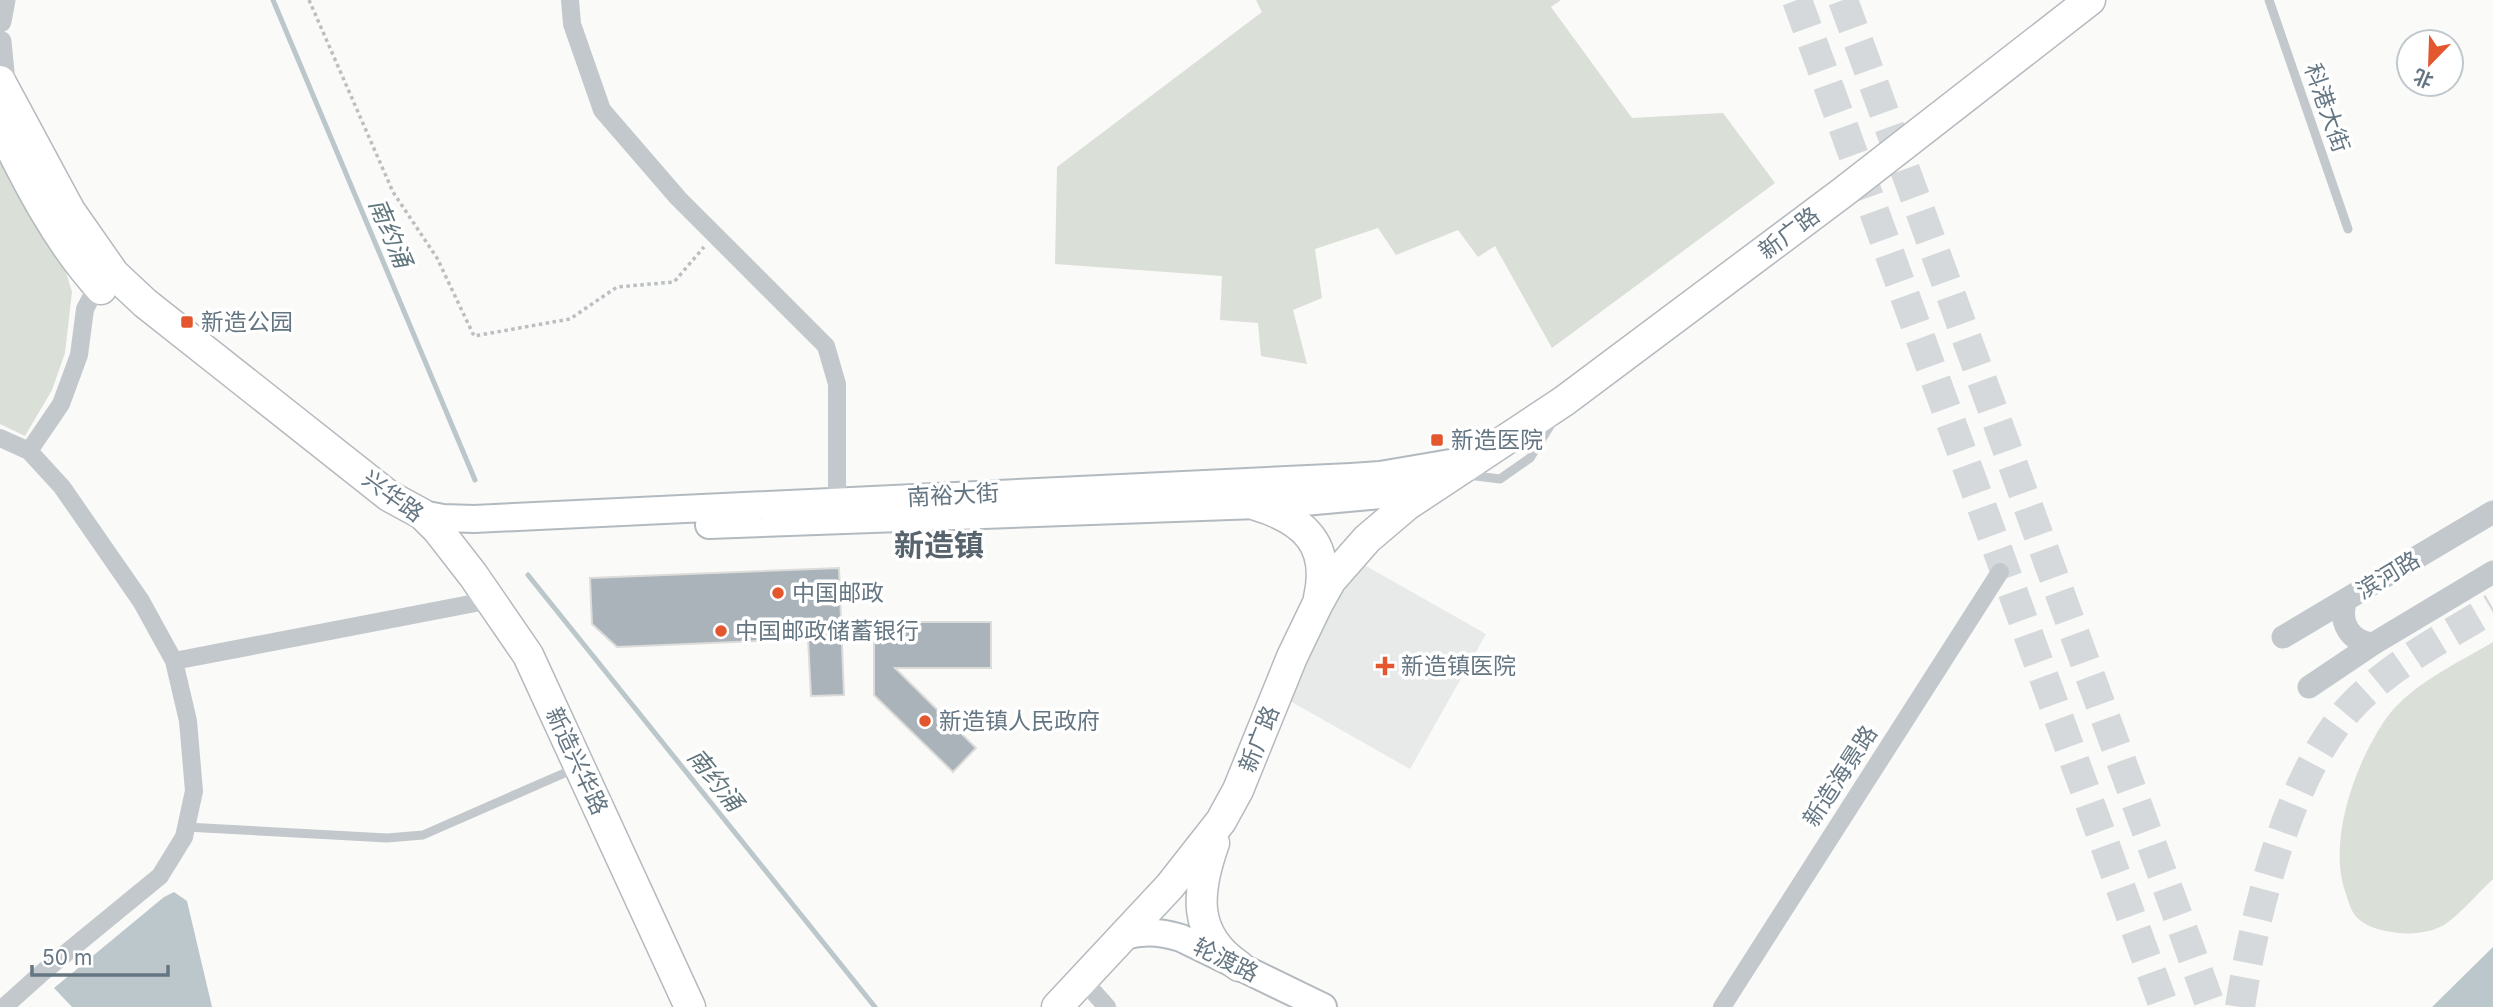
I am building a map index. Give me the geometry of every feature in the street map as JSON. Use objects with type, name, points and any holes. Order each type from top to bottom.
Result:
[{"type":"main road","name":"新广路","points":[[1056,1007],[1170,886],[1221,821],[1238,790],[1292,657],[1317,605],[1348,558],[1386,521],[1564,401],[1842,193],[2091,0]]},
{"type":"main road","name":"兴华路","points":[[3,87],[107,280]]},
{"type":"main road","name":"兴华路","points":[[0,126],[48,215],[71,250],[107,280],[145,303],[388,496],[430,522]]},
{"type":"main road","name":"南裕大街","points":[[430,522],[443,519],[1370,476],[1482,457]]},
{"type":"main road","name":"南裕大街","points":[[430,522],[538,531],[1256,505],[1406,492],[1456,474]]},
{"type":"main road","points":[[1256,505],[1279,512],[1296,522],[1317,549],[1323,563],[1317,605]]},
{"type":"main road","name":"新造兴华路","points":[[430,522],[491,600],[528,655],[691,1007]]},
{"type":"main road","points":[[1221,821],[1202,881],[1200,907],[1213,943],[1239,967]]},
{"type":"main road","name":"轮渡路","points":[[1125,936],[1145,932],[1169,934],[1193,943],[1323,1007]]},
{"type":"street","points":[[0,20],[4,0]]},
{"type":"street","points":[[570,0],[572,24],[602,110],[678,198],[825,346],[837,384],[837,501]]},
{"type":"street","points":[[0,42],[3,87]]},
{"type":"street","points":[[29,451],[61,404],[79,355],[85,309],[94,292],[107,280]]},
{"type":"street","points":[[0,438],[29,451],[62,487],[141,601],[174,661],[188,721],[194,791],[184,837],[160,876],[4,1007]]},
{"type":"street","name":"滨河路","points":[[2283,637],[2493,512]]},
{"type":"street","name":"新造海景路","points":[[1721,1007],[2000,572]]},
{"type":"street","points":[[2309,687],[2373,644],[2493,572]]},
{"type":"street","points":[[174,661],[491,600]]},
{"type":"street","points":[[2346,600],[2343,615],[2347,630],[2358,640],[2373,644]]},
{"type":"street","points":[[1083,980],[1107,1007]]},
{"type":"lane","name":"科港大街","points":[[2269,0],[2348,229]]},
{"type":"lane","points":[[1456,474],[1500,479],[1531,458],[1564,401]]},
{"type":"lane","points":[[186,827],[387,838],[423,835],[580,766]]},
{"type":"path","points":[[309,0],[393,192],[438,258],[474,337],[570,319],[617,287],[674,282],[715,235]]},
{"type":"shaded area","points":[[1256,0],[1561,0],[1551,7],[1632,118],[1723,113],[1775,183],[1552,348],[1495,246],[1478,257],[1458,230],[1396,255],[1378,228],[1315,249],[1322,298],[1293,310],[1307,364],[1261,356],[1258,323],[1220,320],[1222,276],[1055,264],[1057,167],[1262,12]]},
{"type":"shaded area","points":[[0,144],[66,272],[72,292],[65,353],[52,390],[25,436],[0,424]]},
{"type":"shaded area","name":"新造镇医院","points":[[1359,562],[1486,634],[1410,769],[1283,697]]},
{"type":"shaded area","points":[[2493,642],[2493,879],[2453,918],[2433,930],[2401,933],[2370,926],[2358,919],[2353,912],[2341,874],[2342,829],[2362,761],[2383,723],[2405,698],[2433,677]]},
{"type":"shaded area","points":[[174,892],[187,901],[212,1007],[72,1007],[54,988],[164,897]]},
{"type":"shaded area","points":[[2493,947],[2493,1007],[2432,1007]]},
{"type":"building","name":"中国邮政储蓄银行","points":[[839,568],[844,695],[811,696],[808,639],[617,647],[592,624],[590,578]]},
{"type":"building","name":"新造镇人民政府","points":[[874,622],[991,622],[991,668],[895,668],[976,748],[953,772],[874,695]]},
{"type":"waterway","name":"南约涌","points":[[273,0],[475,480]]},
{"type":"waterway","name":"南约涌","points":[[528,575],[875,1007]]},
{"type":"tunnel","points":[[1797,0],[2164,1007]]},
{"type":"tunnel","points":[[1843,0],[2211,1007]]},
{"type":"tunnel","points":[[2240,1007],[2254,932],[2276,850],[2308,772],[2327,738],[2349,709],[2381,679],[2417,653],[2493,608]]},
{"type":"place","name":"新造公园","points":[[187,322]]},
{"type":"place","name":"新造医院","points":[[1437,440]]},
{"type":"place","name":"中国邮政","points":[[778,593]]},
{"type":"place","name":"中国邮政储蓄银行","points":[[721,631]]},
{"type":"place","name":"新造镇医院","points":[[1385,666]]},
{"type":"place","name":"新造镇人民政府","points":[[925,721]]},
{"type":"district","name":"新造镇","points":[[939,546]]}]
